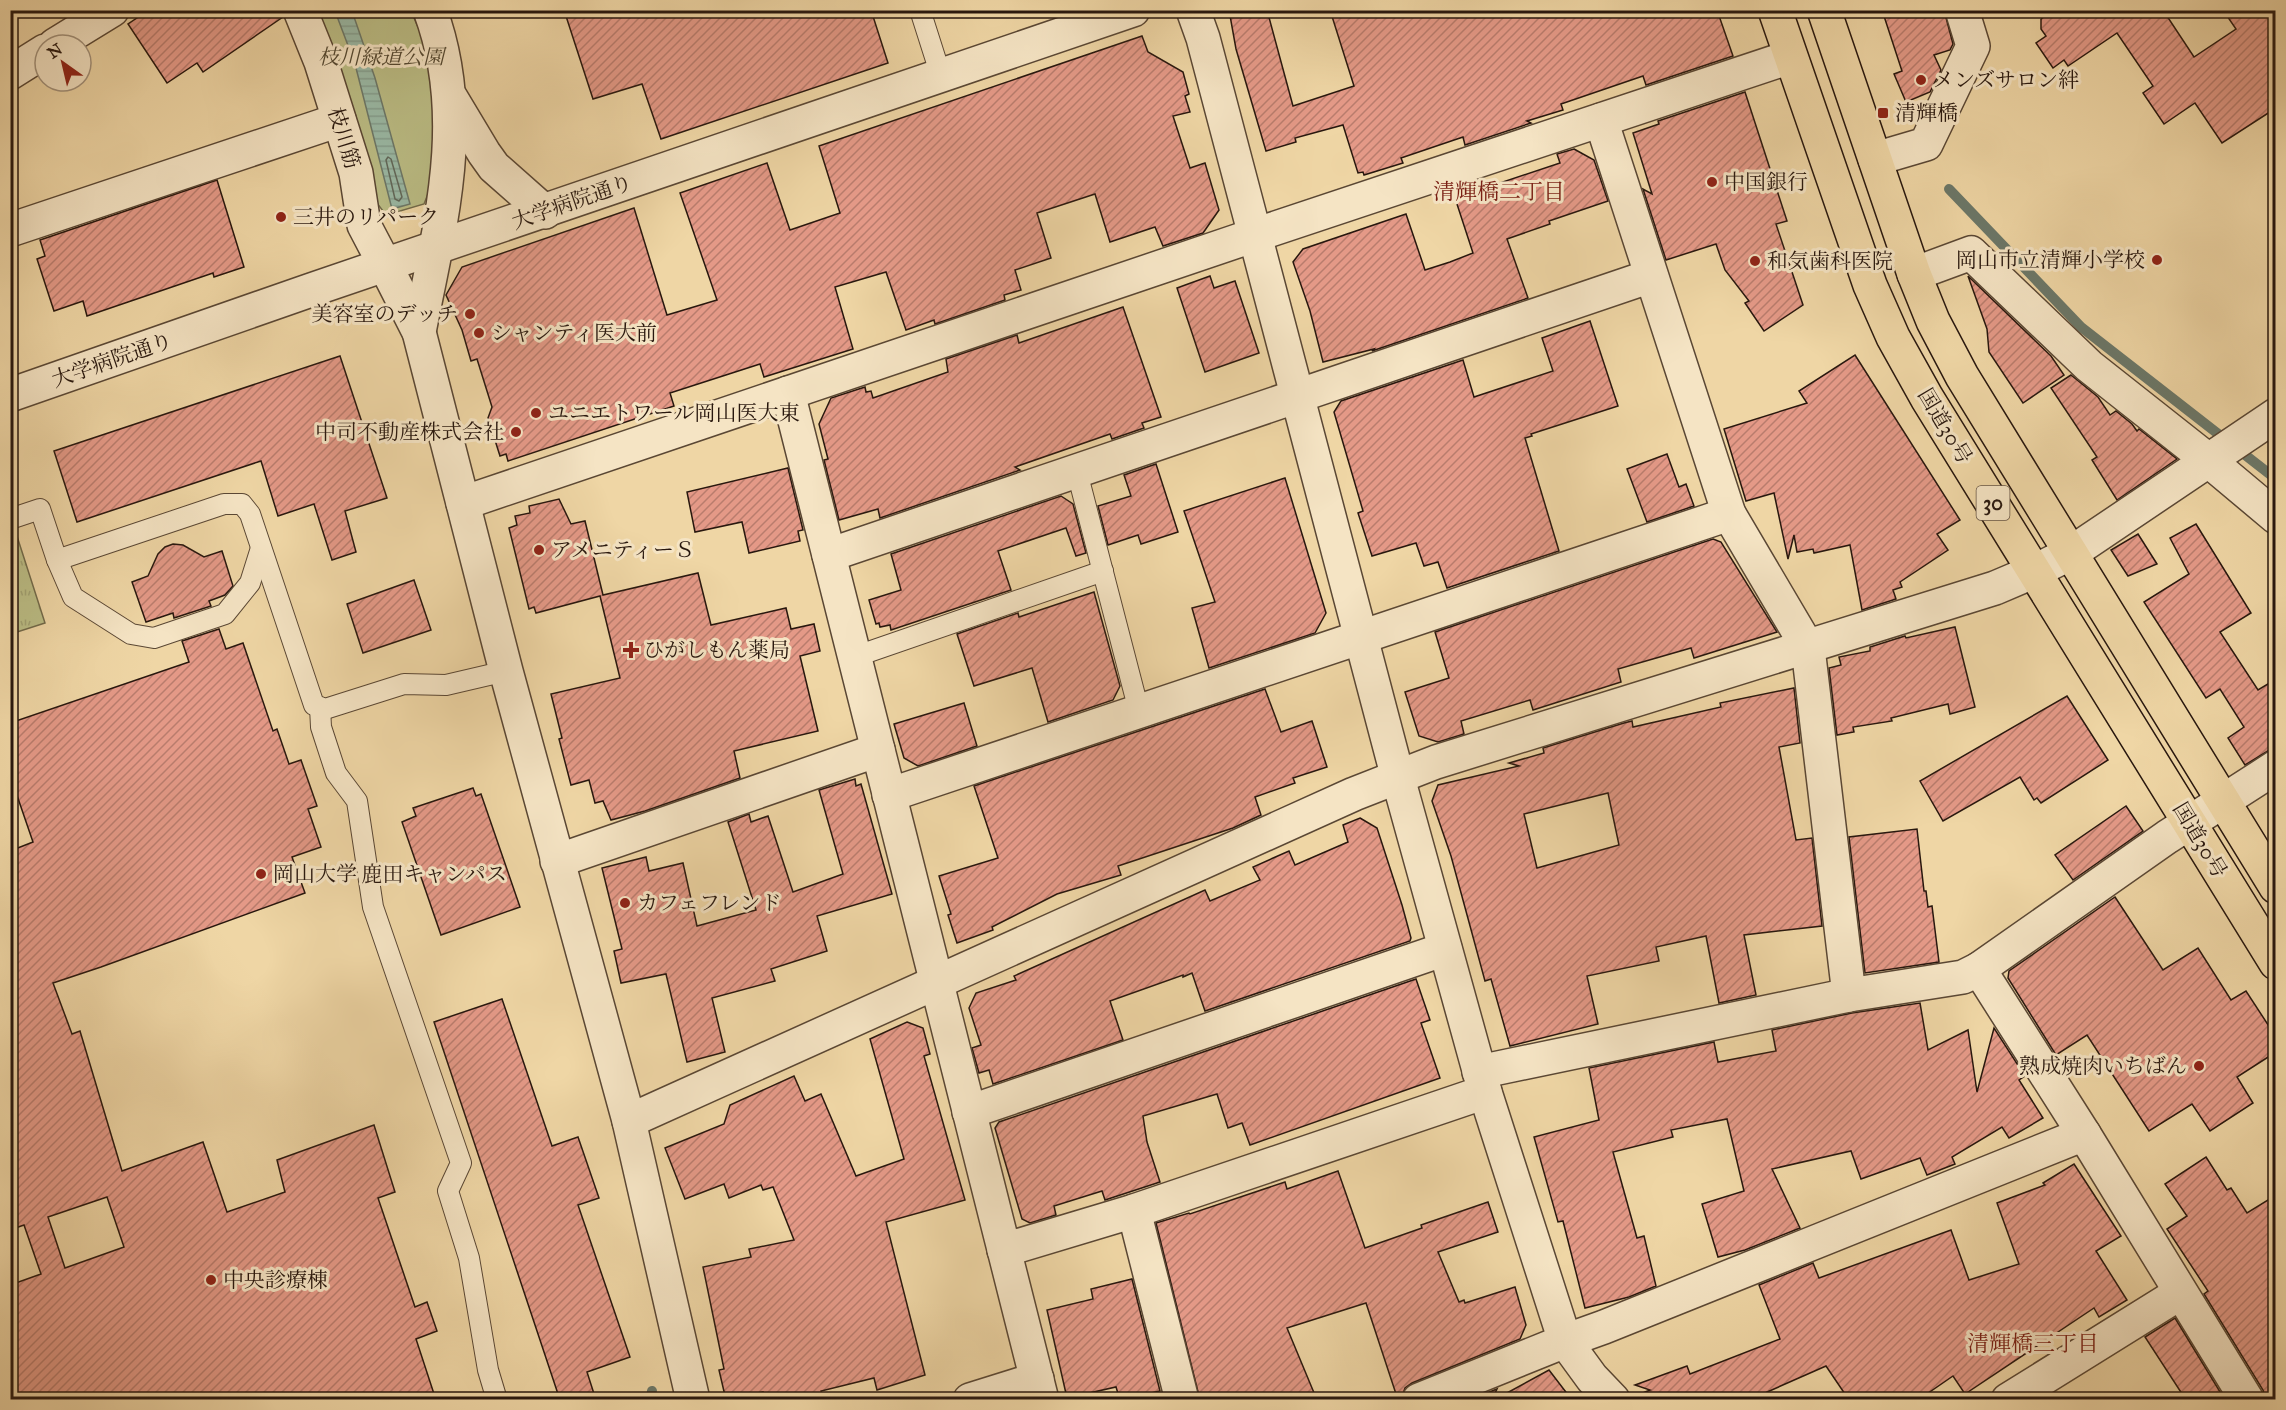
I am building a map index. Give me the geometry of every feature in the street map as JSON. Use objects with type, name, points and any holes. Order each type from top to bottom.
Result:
[{"type":"highway","name":"国道30号","points":[[1775,10],[1870,285],[1893,337],[1928,398],[2276,963]]},
{"type":"highway","name":"国道30号","points":[[1824,10],[1932,321],[1962,376],[2276,887]]},
{"type":"street","points":[[75,33],[112,10]]},
{"type":"street","name":"枝川筋","points":[[300,10],[321,62],[356,173],[364,225],[418,332],[557,861],[629,1121],[693,1400]]},
{"type":"street","points":[[418,332],[448,178],[451,98],[430,10]]},
{"type":"street","name":"大学病院通り","points":[[10,395],[1133,10]]},
{"type":"street","points":[[1193,10],[1203,38],[1398,777],[1482,1082],[1565,1341],[1592,1378],[1613,1400]]},
{"type":"street","points":[[1875,159],[1926,144],[1973,46],[1962,10]]},
{"type":"street","points":[[463,503],[1255,235],[1791,57]]},
{"type":"street","points":[[10,73],[33,59]]},
{"type":"street","points":[[451,98],[483,153],[494,167],[545,212]]},
{"type":"street","points":[[10,230],[339,120]]},
{"type":"street","points":[[1600,120],[1729,514],[1808,648],[1849,995]]},
{"type":"street","points":[[1914,274],[1971,253],[2089,366],[2212,457],[2276,517]]},
{"type":"street","points":[[829,555],[1651,276]]},
{"type":"street","points":[[788,393],[1039,1389],[970,1400]]},
{"type":"street","points":[[629,1121],[1354,794],[1436,762],[1808,648],[1995,588],[2035,571],[2071,553],[2276,415]]},
{"type":"street","points":[[889,795],[1729,514]]},
{"type":"street","points":[[557,861],[878,750]]},
{"type":"street","points":[[1004,1250],[1134,1211],[1482,1082],[1849,995],[1963,977],[1979,969],[2189,822],[2276,767]]},
{"type":"street","points":[[969,1112],[1445,949]]},
{"type":"street","points":[[1979,969],[2084,1134],[2247,1400]]},
{"type":"street","points":[[1419,1400],[2084,1134]]},
{"type":"street","points":[[1134,1211],[1182,1400]]},
{"type":"street","points":[[2008,1400],[2180,1293]]},
{"type":"lane","points":[[920,10],[941,76]]},
{"type":"lane","points":[[1077,472],[1139,711]]},
{"type":"lane","points":[[57,560],[224,504],[242,504],[250,514],[314,705],[325,709],[404,684],[446,685],[506,670]]},
{"type":"lane","points":[[10,519],[40,509],[57,560],[73,597],[132,634],[154,638],[225,614],[250,583],[261,548]]},
{"type":"lane","points":[[854,657],[1103,571]]},
{"type":"lane","points":[[320,707],[321,727],[336,773],[357,801],[373,907],[461,1163],[448,1191],[469,1258],[488,1370],[497,1400]]},
{"type":"green space","name":"枝川緑道公園","points":[[311,11],[411,11],[421,34],[432,80],[439,166],[424,204],[390,214],[383,211],[376,202],[360,131],[334,61]]},
{"type":"green space","points":[[15,530],[45,623],[11,634],[10,532]]},
{"type":"water","points":[[335,11],[352,11],[375,78],[410,204],[392,209],[355,64]]},
{"type":"building","points":[[149,10],[282,10],[283,17],[203,72],[197,63],[167,83],[128,24]]},
{"type":"building","points":[[564,10],[871,10],[888,63],[661,139],[642,84],[593,99]]},
{"type":"building","points":[[1229,10],[1267,10],[1293,106],[1354,86],[1330,10],[1717,10],[1733,56],[1646,85],[1643,76],[1561,104],[1563,110],[1527,121],[1531,123],[1465,145],[1463,137],[1401,158],[1403,163],[1364,175],[1363,172],[1358,173],[1343,125],[1295,138],[1296,142],[1266,151],[1236,49]]},
{"type":"building","points":[[1882,10],[1944,10],[1953,44],[1950,50],[1934,55],[1941,70],[1930,92],[1906,102],[1894,74],[1902,71]]},
{"type":"building","points":[[2053,10],[2163,10],[2194,57],[2236,29],[2223,10],[2276,10],[2276,108],[2222,143],[2195,103],[2164,124],[2143,93],[2153,86],[2117,33],[2068,66],[2064,60],[2053,68],[2036,43],[2046,36],[2041,29],[2041,19]]},
{"type":"building","points":[[1142,36],[1148,52],[1183,72],[1189,94],[1185,96],[1190,112],[1173,116],[1190,168],[1205,163],[1219,210],[1203,233],[1163,246],[1155,227],[1110,242],[1095,194],[1037,213],[1051,258],[1015,270],[1021,290],[1004,295],[1005,300],[935,324],[934,320],[906,330],[886,272],[835,287],[853,349],[764,377],[760,364],[670,393],[674,406],[508,461],[506,454],[500,456],[488,418],[492,407],[477,359],[471,361],[462,330],[446,295],[462,267],[634,208],[667,315],[717,300],[680,193],[767,163],[790,230],[840,213],[819,146]]},
{"type":"building","points":[[1745,92],[1787,221],[1776,224],[1803,305],[1764,331],[1745,303],[1749,301],[1725,270],[1716,244],[1666,260],[1643,189],[1652,194],[1633,133],[1659,124],[1658,121]]},
{"type":"building","points":[[1574,149],[1594,160],[1608,201],[1549,221],[1550,224],[1507,239],[1528,298],[1372,351],[1374,349],[1323,362],[1310,311],[1293,262],[1303,249],[1406,214],[1425,270],[1450,262],[1473,253],[1455,198],[1560,163],[1557,154]]},
{"type":"building","points":[[217,180],[244,267],[214,277],[213,273],[87,316],[83,301],[54,311],[37,259],[45,256],[40,240]]},
{"type":"building","points":[[1210,276],[1214,288],[1235,281],[1259,353],[1205,372],[1177,288]]},
{"type":"building","points":[[1968,276],[2051,356],[2064,375],[2023,403],[1989,352],[1987,329]]},
{"type":"building","points":[[1123,307],[1161,417],[1142,423],[1144,428],[1112,439],[1110,434],[1015,467],[1020,470],[880,518],[878,509],[839,520],[824,460],[828,459],[819,424],[831,398],[865,387],[866,392],[871,391],[873,398],[948,372],[946,359],[1017,335],[1019,343]]},
{"type":"building","points":[[1590,321],[1618,406],[1531,434],[1532,436],[1525,438],[1559,551],[1447,588],[1438,562],[1424,566],[1416,543],[1372,556],[1358,513],[1363,511],[1334,412],[1341,401],[1463,360],[1474,397],[1553,371],[1542,338]]},
{"type":"building","points":[[1855,355],[1960,520],[1937,534],[1948,550],[1900,582],[1902,587],[1893,590],[1896,599],[1862,610],[1850,545],[1814,553],[1813,549],[1797,552],[1794,535],[1788,559],[1774,493],[1746,501],[1724,429],[1807,403],[1799,391]]},
{"type":"building","points":[[340,356],[387,498],[345,511],[356,552],[332,560],[314,504],[278,516],[261,461],[77,522],[54,451]]},
{"type":"building","points":[[2071,375],[2098,397],[2110,415],[2116,411],[2137,431],[2139,429],[2177,459],[2117,500],[2092,460],[2097,457],[2051,388]]},
{"type":"building","points":[[1667,454],[1679,487],[1686,484],[1694,506],[1647,522],[1627,469]]},
{"type":"building","points":[[1156,464],[1178,532],[1141,544],[1138,535],[1108,545],[1098,506],[1131,496],[1124,475]]},
{"type":"building","points":[[788,468],[803,530],[798,531],[800,541],[749,553],[742,522],[695,532],[687,492]]},
{"type":"building","points":[[1285,478],[1326,613],[1315,633],[1209,668],[1192,608],[1215,602],[1184,511]]},
{"type":"building","points":[[1061,496],[1073,504],[1086,553],[1076,556],[1066,528],[998,551],[1011,590],[891,630],[890,625],[880,627],[879,623],[876,624],[869,600],[901,590],[891,554]]},
{"type":"building","points":[[559,499],[571,524],[585,521],[603,595],[698,573],[711,625],[786,608],[791,629],[814,624],[820,651],[800,656],[818,731],[734,751],[740,778],[645,811],[611,820],[603,801],[595,803],[589,780],[571,785],[559,739],[562,738],[551,694],[620,678],[600,596],[536,613],[534,607],[529,609],[509,528],[517,525],[515,516],[530,513],[529,506]]},
{"type":"building","points":[[2196,524],[2251,613],[2220,632],[2258,690],[2276,679],[2276,746],[2245,765],[2228,738],[2244,727],[2220,689],[2206,698],[2144,602],[2189,574],[2170,538]]},
{"type":"building","points":[[2138,534],[2157,564],[2128,576],[2111,550]]},
{"type":"building","points":[[1713,539],[1721,542],[1777,632],[1694,658],[1691,648],[1618,669],[1621,682],[1533,710],[1530,700],[1461,721],[1464,734],[1438,742],[1419,736],[1405,692],[1449,678],[1435,632]]},
{"type":"building","points":[[173,544],[183,545],[204,557],[222,551],[233,586],[225,595],[209,601],[211,606],[174,618],[173,613],[146,622],[132,582],[148,576],[158,554],[165,547]]},
{"type":"building","points":[[414,580],[431,630],[363,653],[347,604]]},
{"type":"building","points":[[1094,592],[1120,686],[1113,700],[1048,722],[1032,668],[974,686],[957,634],[1018,613],[1019,617]]},
{"type":"building","points":[[1955,627],[1975,707],[1950,714],[1948,704],[1891,718],[1892,721],[1853,727],[1854,732],[1837,735],[1829,668],[1841,665],[1839,657],[1870,651],[1870,647],[1905,636],[1906,638]]},
{"type":"building","points":[[219,629],[226,649],[243,643],[273,731],[277,729],[289,764],[301,760],[317,806],[308,809],[321,847],[292,857],[305,893],[53,983],[72,1034],[80,1031],[122,1171],[203,1142],[227,1212],[285,1192],[277,1160],[374,1125],[395,1192],[378,1198],[415,1307],[427,1302],[437,1331],[416,1339],[436,1400],[10,1400],[10,1285],[41,1274],[24,1225],[10,1230],[10,851],[33,842],[10,775],[10,723],[189,662],[182,641]],"holes":[[[107,1197],[124,1247],[65,1268],[48,1217]]]},
{"type":"building","points":[[1794,688],[1800,743],[1779,747],[1796,840],[1812,838],[1822,926],[1744,935],[1756,995],[1719,1003],[1706,936],[1656,947],[1659,961],[1587,976],[1598,1024],[1510,1046],[1491,979],[1485,981],[1451,856],[1432,801],[1438,785],[1519,766],[1509,763],[1544,753],[1543,748],[1624,723],[1632,721],[1633,727],[1721,707],[1720,703]],"holes":[[[1608,793],[1619,845],[1537,868],[1524,814]]]},
{"type":"building","points":[[1265,689],[1281,732],[1312,721],[1327,767],[1293,778],[1295,783],[1255,797],[1261,815],[1233,828],[1118,866],[1121,875],[1057,894],[992,927],[993,930],[957,943],[939,876],[998,858],[974,786]]},
{"type":"building","points":[[2067,696],[2108,760],[2041,803],[2037,798],[2034,800],[2020,777],[1943,821],[1920,781]]},
{"type":"building","points":[[964,703],[977,746],[918,766],[904,758],[894,724]]},
{"type":"building","points":[[855,779],[856,786],[861,784],[892,894],[817,916],[827,951],[771,969],[775,981],[712,998],[725,1052],[687,1062],[666,974],[621,983],[614,951],[622,949],[602,868],[646,857],[649,871],[683,863],[697,926],[756,910],[728,822],[749,814],[751,822],[768,816],[793,892],[843,874],[819,790]]},
{"type":"building","points":[[473,788],[476,796],[481,794],[520,907],[441,935],[402,822],[416,816],[413,808]]},
{"type":"building","points":[[2126,806],[2143,831],[2073,880],[2055,855]]},
{"type":"building","points":[[1360,818],[1377,828],[1402,905],[1410,941],[1205,1011],[1192,973],[1183,977],[1183,975],[1110,1001],[1123,1040],[993,1084],[989,1070],[979,1073],[972,1048],[981,1045],[969,1008],[976,993],[1016,980],[1014,976],[1205,890],[1210,901],[1260,880],[1253,867],[1289,851],[1295,865],[1348,842],[1343,825]]},
{"type":"building","points":[[1917,829],[1924,891],[1926,891],[1928,907],[1932,906],[1939,962],[1865,973],[1849,837]]},
{"type":"building","points":[[2115,897],[2163,970],[2198,948],[2231,1000],[2246,991],[2276,1037],[2276,1052],[2237,1077],[2253,1103],[2210,1131],[2192,1104],[2149,1131],[2087,1035],[2056,1055],[2008,978],[2009,971]]},
{"type":"building","points":[[1416,979],[1430,1020],[1421,1023],[1440,1078],[1250,1145],[1242,1123],[1228,1128],[1217,1094],[1143,1116],[1147,1142],[1160,1182],[1105,1200],[1102,1191],[1054,1206],[1056,1215],[1030,1223],[1022,1219],[995,1128],[999,1122]]},
{"type":"building","points":[[502,999],[552,1146],[578,1137],[599,1198],[578,1205],[630,1357],[587,1372],[596,1400],[560,1400],[434,1022]]},
{"type":"building","points":[[1920,1003],[1928,1050],[1968,1030],[1977,1092],[1994,1028],[2025,1076],[2019,1080],[2043,1118],[2009,1138],[2002,1127],[1952,1157],[1955,1164],[1927,1175],[1920,1158],[1861,1179],[1851,1151],[1772,1169],[1800,1228],[1745,1250],[1718,1257],[1702,1204],[1744,1191],[1727,1119],[1671,1130],[1673,1137],[1613,1152],[1637,1238],[1644,1236],[1656,1286],[1629,1297],[1585,1308],[1563,1221],[1558,1222],[1534,1137],[1599,1120],[1589,1068],[1714,1042],[1718,1062],[1776,1051],[1772,1030],[1852,1013]]},
{"type":"building","points":[[907,1022],[923,1028],[930,1054],[924,1056],[965,1200],[886,1222],[925,1375],[877,1390],[874,1378],[821,1391],[823,1400],[765,1400],[763,1392],[726,1400],[719,1370],[724,1369],[703,1267],[751,1257],[749,1249],[794,1240],[773,1187],[763,1190],[761,1185],[729,1198],[724,1184],[685,1199],[665,1148],[724,1124],[730,1105],[794,1076],[805,1101],[821,1094],[856,1176],[904,1159],[870,1039]]},
{"type":"building","points":[[2206,1157],[2227,1190],[2231,1188],[2247,1213],[2276,1195],[2276,1400],[2266,1400],[2263,1390],[2204,1294],[2208,1291],[2167,1229],[2187,1216],[2165,1184]]},
{"type":"building","points":[[2074,1164],[2121,1236],[2096,1251],[2127,1300],[2099,1317],[2094,1308],[1965,1394],[1953,1376],[1918,1400],[1849,1400],[1826,1366],[1749,1400],[1632,1400],[1631,1398],[1650,1390],[1635,1385],[1687,1366],[1690,1374],[1780,1339],[1759,1285],[1813,1263],[1819,1278],[1951,1230],[1969,1280],[2019,1264],[1997,1203],[2045,1185],[2043,1183]]},
{"type":"building","points":[[1338,1171],[1365,1248],[1422,1228],[1421,1225],[1488,1202],[1498,1232],[1438,1252],[1459,1302],[1464,1300],[1465,1303],[1515,1287],[1526,1325],[1520,1339],[1412,1383],[1405,1388],[1401,1400],[1398,1400],[1366,1303],[1287,1328],[1317,1400],[1200,1400],[1156,1223],[1285,1182],[1287,1189]]},
{"type":"building","points":[[1132,1279],[1160,1391],[1120,1400],[1116,1387],[1067,1398],[1047,1310],[1093,1299],[1091,1289]]},
{"type":"building","points":[[2175,1318],[2225,1400],[2186,1400],[2145,1337]]},
{"type":"building","points":[[1549,1370],[1572,1400],[1494,1400]]},
{"type":"building","points":[[1497,1389],[1492,1400],[1470,1400]]},
{"type":"waterway","points":[[1949,189],[2081,327],[2276,479]]},
{"type":"waterway","points":[[650,1400],[652,1391]]},
{"type":"place","name":"メンズサロン絆","points":[[1921,80]]},
{"type":"place","name":"清輝橋","points":[[1883,113]]},
{"type":"place","name":"中国銀行","points":[[1712,182]]},
{"type":"place","name":"三井のリパーク","points":[[281,217]]},
{"type":"place","name":"岡山市立清輝小学校","points":[[2157,260]]},
{"type":"place","name":"和気歯科医院","points":[[1755,261]]},
{"type":"place","name":"美容室のデッチ","points":[[470,314]]},
{"type":"place","name":"シャンティ医大前","points":[[479,333]]},
{"type":"place","name":"ユニエトワール岡山医大東","points":[[536,413]]},
{"type":"place","name":"中司不動産株式会社","points":[[516,432]]},
{"type":"place","name":"アメニティーＳ","points":[[539,550]]},
{"type":"place","name":"ひがしもん薬局","points":[[631,650]]},
{"type":"place","name":"岡山大学 鹿田キャンパス","points":[[261,874]]},
{"type":"place","name":"カフェフレンド","points":[[625,903]]},
{"type":"place","name":"熟成焼肉いちばん","points":[[2199,1066]]},
{"type":"place","name":"中央診療棟","points":[[211,1280]]},
{"type":"district","name":"清輝橋二丁目","points":[[1499,191]]},
{"type":"district","name":"清輝橋三丁目","points":[[2033,1343]]}]
